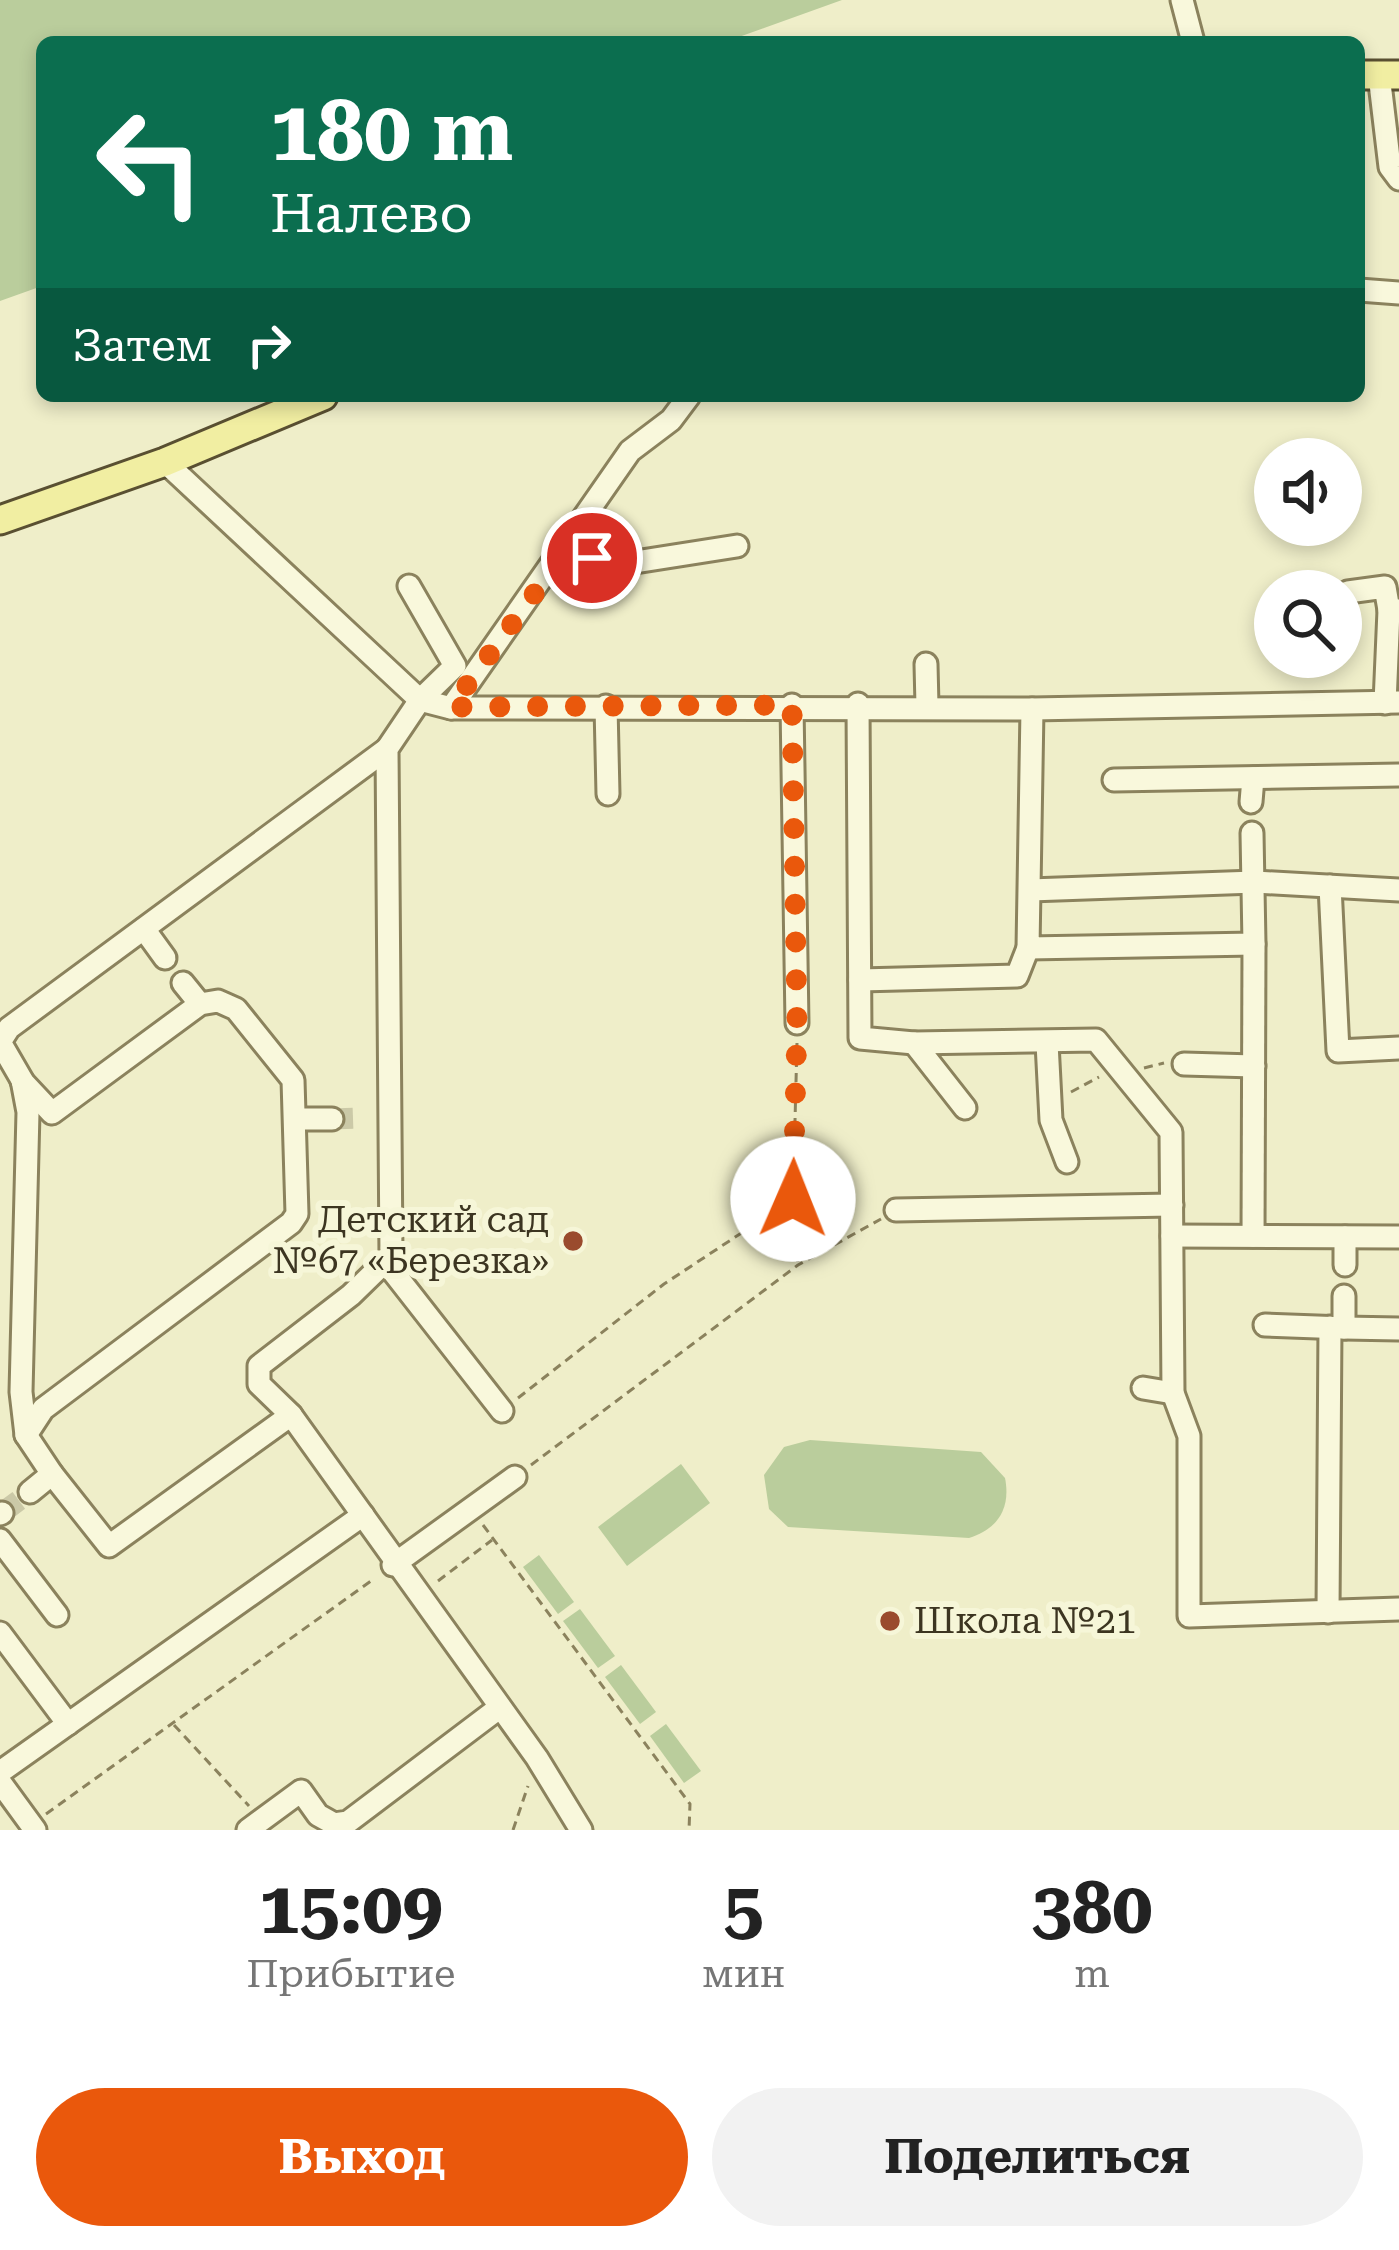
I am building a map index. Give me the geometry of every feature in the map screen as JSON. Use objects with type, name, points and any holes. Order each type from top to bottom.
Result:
[{"type":"main road","points":[[0,520],[165,462],[309,402]]},
{"type":"lane","points":[[1182,0],[1191,36]]},
{"type":"lane","points":[[1379,75],[1390,167],[1399,179]]},
{"type":"lane","points":[[1365,290],[1399,293]]},
{"type":"lane","points":[[451,707],[560,559],[630,451],[671,420],[684,402]]},
{"type":"lane","points":[[165,462],[420,700],[451,707],[858,704],[1032,709],[1392,703],[1394,610],[1384,587],[1362,590]]},
{"type":"lane","points":[[560,559],[616,565],[737,546]]},
{"type":"lane","points":[[26,1436],[43,1409],[291,1223],[297,1214],[296,1119],[293,1080],[236,1009],[218,1001],[200,1004],[52,1113],[22,1081],[0,1042],[9,1028],[144,929],[250,838],[387,749],[420,700],[454,666],[409,586]]},
{"type":"lane","points":[[926,664],[927,706]]},
{"type":"lane","points":[[858,704],[860,1037],[914,1043],[1096,1040],[1171,1132],[1173,1393],[1189,1436],[1189,1616],[1399,1609]]},
{"type":"lane","points":[[792,705],[797,1023]]},
{"type":"lane","points":[[606,706],[608,794]]},
{"type":"lane","points":[[860,980],[1017,976],[1028,948],[1032,709]]},
{"type":"lane","points":[[387,749],[387,1118],[394,1197],[387,1264],[502,1411]]},
{"type":"lane","points":[[1114,780],[1399,775]]},
{"type":"lane","points":[[1252,802],[1253,778]]},
{"type":"lane","points":[[1252,833],[1253,1236]]},
{"type":"lane","points":[[1030,890],[1255,883],[1399,890]]},
{"type":"lane","points":[[1330,886],[1338,1051],[1399,1048]]},
{"type":"lane","points":[[144,929],[165,958]]},
{"type":"lane","points":[[1028,948],[1255,944]]},
{"type":"lane","points":[[183,983],[200,1004]]},
{"type":"lane","points":[[914,1043],[965,1108]]},
{"type":"lane","points":[[1047,1043],[1051,1120],[1067,1162]]},
{"type":"lane","points":[[1184,1064],[1254,1066]]},
{"type":"lane","points":[[22,1081],[28,1112],[21,1392],[26,1436],[109,1546],[291,1415]]},
{"type":"lane","points":[[362,1118],[387,1118]]},
{"type":"lane","points":[[296,1119],[332,1119]]},
{"type":"lane","points":[[896,1210],[1172,1205]]},
{"type":"lane","points":[[1172,1236],[1399,1237]]},
{"type":"lane","points":[[1345,1238],[1345,1265]]},
{"type":"lane","points":[[387,1264],[259,1366],[259,1384],[291,1415],[393,1565],[537,1758],[581,1830]]},
{"type":"lane","points":[[1328,1612],[1337,1328],[1344,1296]]},
{"type":"lane","points":[[1265,1324],[1399,1329]]},
{"type":"lane","points":[[1143,1388],[1173,1393]]},
{"type":"lane","points":[[30,1492],[52,1474]]},
{"type":"lane","points":[[393,1565],[515,1477]]},
{"type":"lane","points":[[0,1772],[363,1515]]},
{"type":"lane","points":[[0,1540],[57,1615]]},
{"type":"lane","points":[[0,1633],[68,1724]]},
{"type":"lane","points":[[255,1825],[301,1791],[318,1815],[334,1824],[348,1822],[499,1708]]},
{"type":"lane","points":[[0,1782],[41,1822]]},
{"type":"path","points":[[797,1023],[793,1199],[798,1265]]},
{"type":"path","points":[[502,1411],[664,1284],[793,1199]]},
{"type":"path","points":[[515,1477],[798,1265],[896,1210]]},
{"type":"path","points":[[472,1510],[690,1804],[689,1830]]},
{"type":"path","points":[[417,1596],[494,1539]]},
{"type":"path","points":[[41,1822],[393,1565]]},
{"type":"path","points":[[173,1724],[255,1825]]},
{"type":"path","points":[[513,1830],[537,1758]]},
{"type":"green space","points":[[0,0],[842,0],[742,36],[36,36],[36,288],[0,301]]},
{"type":"green space","points":[[810,1440],[981,1452],[1005,1478],[1004,1508],[988,1529],[969,1538],[788,1527],[769,1509],[764,1475],[784,1447]]},
{"type":"green space","points":[[681,1464],[710,1503],[627,1566],[598,1527]]},
{"type":"green space","points":[[539,1555],[574,1602],[558,1614],[523,1567]]},
{"type":"green space","points":[[580,1609],[615,1656],[598,1668],[563,1621]]},
{"type":"green space","points":[[621,1665],[656,1712],[640,1724],[605,1677]]},
{"type":"green space","points":[[666,1724],[701,1771],[684,1783],[650,1736]]},
{"type":"tunnel","points":[[332,1119],[361,1118]]},
{"type":"tunnel","points":[[2,1513],[30,1492]]},
{"type":"place","name":"Детский сад №67 «Березка»","points":[[573,1241]]},
{"type":"place","name":"Школа №21","points":[[890,1621]]},
{"type":"route","points":[[592,558],[560,559],[451,707],[792,705],[797,1023],[793,1199]]}]
